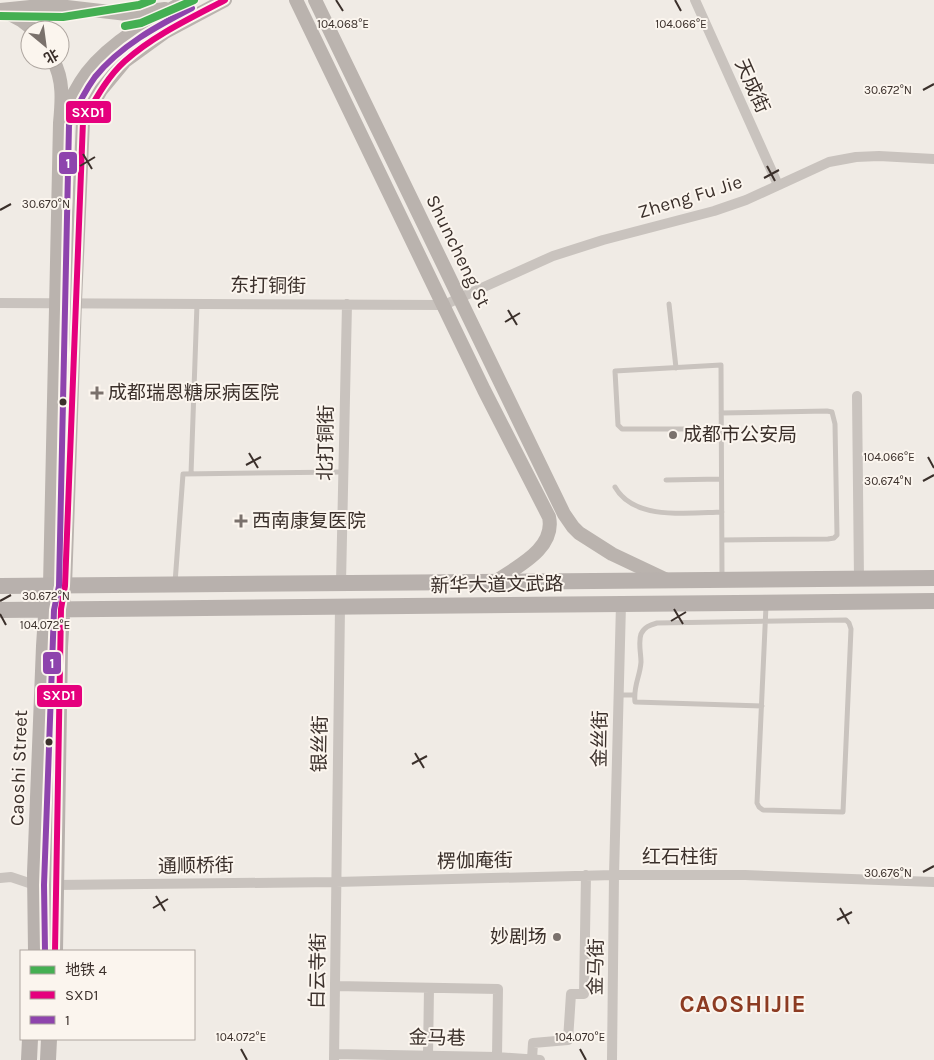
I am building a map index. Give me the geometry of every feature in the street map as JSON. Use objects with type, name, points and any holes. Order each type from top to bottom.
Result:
[{"type":"main road","points":[[60,123],[73,94],[88,72],[116,44],[188,0]]},
{"type":"main road","points":[[57,586],[75,302],[83,121],[101,90],[125,61],[166,32],[225,0]]},
{"type":"main road","name":"Shuncheng St","points":[[296,0],[484,390],[549,517],[551,525],[546,540],[539,550],[495,582]]},
{"type":"main road","name":"Shuncheng St","points":[[315,0],[564,514],[572,527],[612,554],[667,580]]},
{"type":"main road","points":[[1,10],[50,2],[127,14],[151,12],[174,7]]},
{"type":"main road","points":[[1,10],[20,20]]},
{"type":"main road","points":[[56,70],[62,98],[56,302],[57,586]]},
{"type":"main road","name":"新华大道文武路","points":[[0,586],[934,578]]},
{"type":"main road","name":"Caoshi Street","points":[[36,950],[35,885],[53,609],[57,586]]},
{"type":"main road","name":"新华大道文武路","points":[[0,610],[934,601]]},
{"type":"main road","name":"Caoshi Street","points":[[53,609],[55,950]]},
{"type":"main road","points":[[29,1060],[30,1040]]},
{"type":"main road","points":[[48,1060],[49,1040]]},
{"type":"street","name":"天成街","points":[[695,0],[778,185]]},
{"type":"street","name":"Zheng Fu Jie","points":[[460,297],[553,256],[714,211],[746,200],[828,162],[856,157],[879,156],[934,160]]},
{"type":"street","name":"东打铜街","points":[[0,302],[444,305],[460,297]]},
{"type":"street","name":"北打铜街","points":[[341,583],[347,304]]},
{"type":"street","points":[[857,396],[859,578]]},
{"type":"street","name":"金丝街","points":[[614,875],[621,604]]},
{"type":"street","name":"银丝街","points":[[336,882],[340,607]]},
{"type":"street","points":[[532,1059],[533,1043],[568,1040],[571,994],[584,994],[586,875]]},
{"type":"street","name":"楞伽庵街","points":[[336,882],[614,875]]},
{"type":"street","name":"红石柱街","points":[[614,875],[745,875],[934,882]]},
{"type":"street","name":"金马街","points":[[612,1060],[614,875]]},
{"type":"street","points":[[0,878],[11,877],[35,885]]},
{"type":"street","name":"通顺桥街","points":[[56,885],[336,882]]},
{"type":"street","name":"白云寺街","points":[[334,1057],[336,882]]},
{"type":"street","points":[[335,986],[498,989],[497,1057]]},
{"type":"street","points":[[428,1056],[429,988]]},
{"type":"street","name":"金马巷","points":[[334,1057],[497,1057],[540,1060]]},
{"type":"lane","points":[[190,474],[197,303]]},
{"type":"lane","points":[[669,304],[676,368]]},
{"type":"lane","points":[[721,429],[622,429],[618,425],[615,371],[721,365],[722,580]]},
{"type":"lane","points":[[721,413],[832,412],[834,424],[837,535],[834,538],[828,539],[722,540]]},
{"type":"lane","points":[[175,585],[183,474],[343,472]]},
{"type":"lane","points":[[666,480],[722,479]]},
{"type":"lane","points":[[615,487],[627,501],[653,512],[722,512]]},
{"type":"lane","points":[[762,706],[635,702],[635,685],[641,663],[640,636],[644,629],[649,625],[657,623],[765,622],[846,620],[849,623],[850,629],[843,812],[763,810],[759,808],[758,803],[762,706],[765,622],[766,603]]},
{"type":"lane","points":[[618,695],[634,695]]},
{"type":"metro line","name":"4","points":[[0,16],[63,17],[139,5],[152,0]]},
{"type":"metro line","name":"4","points":[[125,26],[141,23],[194,0]]},
{"type":"transit line","name":"SXD1","points":[[55,950],[61,609],[65,586],[83,121],[107,81],[125,61],[160,35],[225,0]]},
{"type":"transit line","name":"1","points":[[45,950],[44,885],[54,610],[59,586],[69,125],[87,89],[105,66],[127,46],[192,8]]},
{"type":"place","name":"成都瑞恩糖尿病医院","points":[[97,393]]},
{"type":"place","name":"成都市公安局","points":[[673,435]]},
{"type":"place","name":"西南康复医院","points":[[241,521]]},
{"type":"place","name":"妙剧场","points":[[557,937]]},
{"type":"district","name":"CAOSHIJIE","points":[[743,1004]]}]
